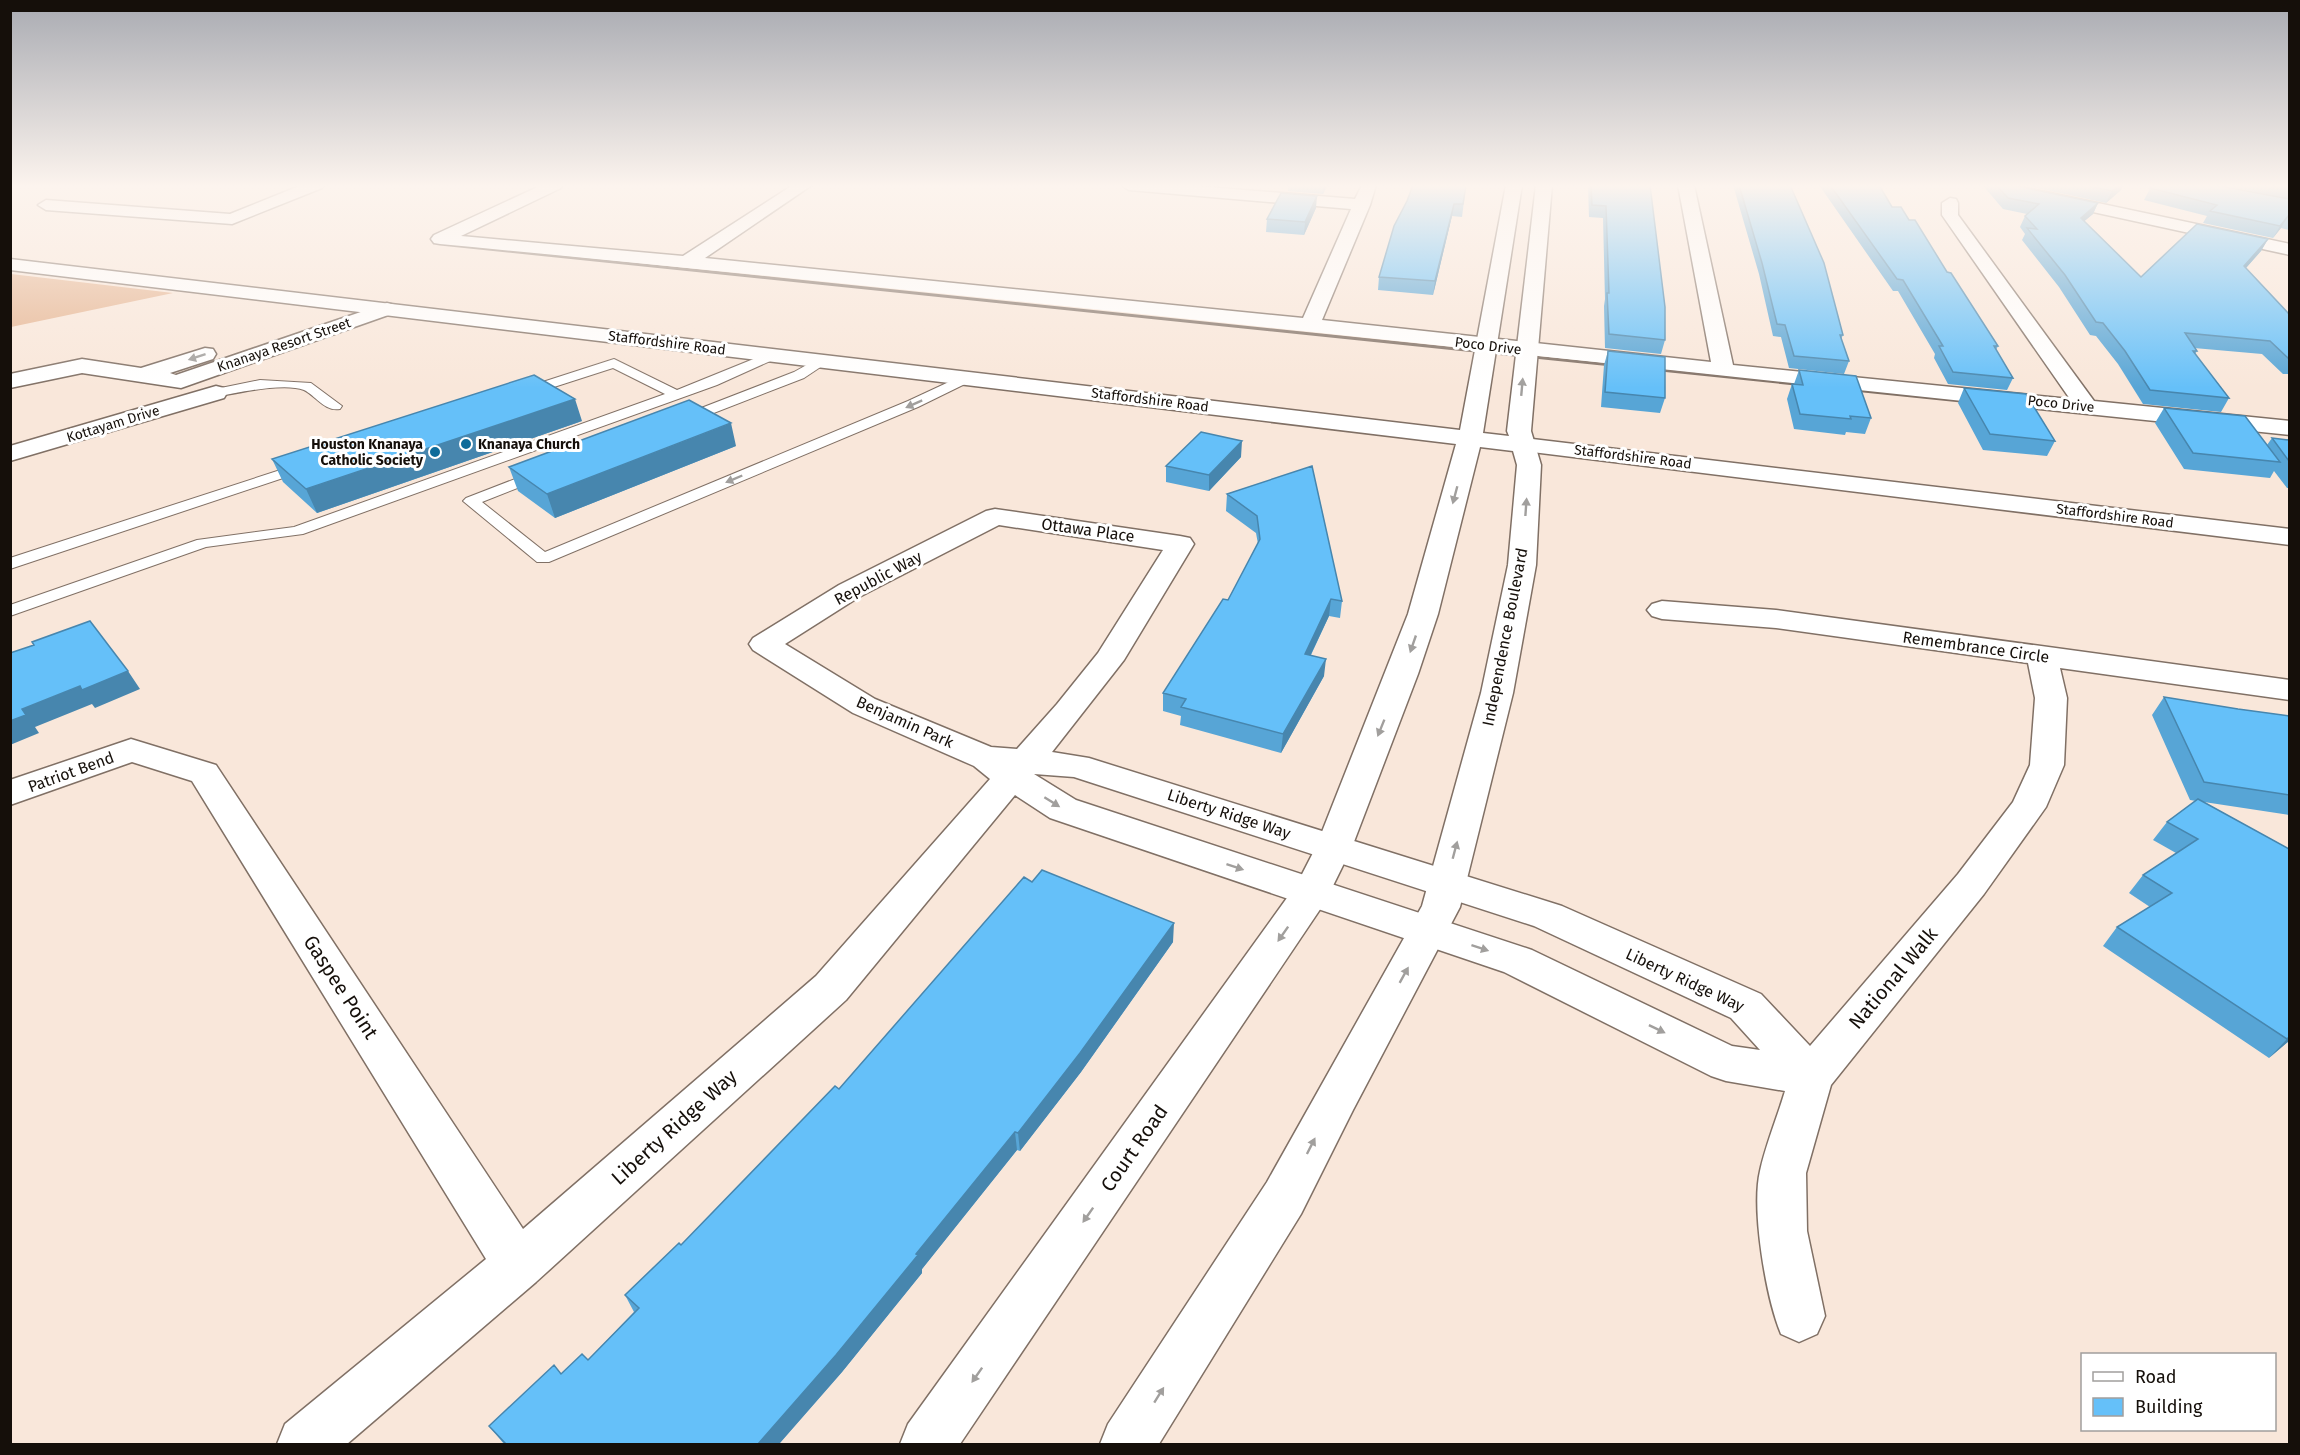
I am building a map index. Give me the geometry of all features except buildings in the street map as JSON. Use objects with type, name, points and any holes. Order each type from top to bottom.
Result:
[{"type":"street","name":"Poco Drive","points":[[589,253],[1310,325],[1486,346],[2289,428]]},
{"type":"street","points":[[687,262],[701,253]]},
{"type":"street","points":[[1310,325],[1341,253]]},
{"type":"street","points":[[1334,847],[1423,614],[1470,438],[1502,253]]},
{"type":"street","name":"Independence Boulevard","points":[[1439,907],[1497,693],[1522,565],[1529,465],[1519,431],[1535,253]]},
{"type":"street","points":[[1700,253],[1723,370]]},
{"type":"street","points":[[1977,253],[2087,406]]},
{"type":"street","name":"Staffordshire Road","points":[[10,264],[2289,537]]},
{"type":"street","name":"Knanaya Resort Street","points":[[146,374],[352,305]]},
{"type":"street","name":"Knanaya Resort Street","points":[[181,381],[387,309]]},
{"type":"street","points":[[10,381],[82,366],[181,381],[216,393]]},
{"type":"street","name":"Kottayam Drive","points":[[10,454],[216,393]]},
{"type":"street","name":"Ottawa Place","points":[[995,517],[1180,544]]},
{"type":"street","name":"Republic Way","points":[[764,644],[849,591],[995,517]]},
{"type":"street","name":"Liberty Ridge Way","points":[[305,1444],[518,1265],[831,988],[1008,765],[1055,730],[1121,642],[1180,544]]},
{"type":"street","name":"Remembrance Circle","points":[[1662,610],[1766,618],[2289,690]]},
{"type":"street","name":"Benjamin Park","points":[[764,644],[864,706],[1008,765]]},
{"type":"street","name":"National Walk","points":[[1799,1316],[1783,1231],[1783,1173],[1811,1077],[1971,884],[2028,807],[2047,765],[2051,698],[2042,656]]},
{"type":"street","name":"Patriot Bend","points":[[10,793],[131,750]]},
{"type":"street","name":"Gaspee Point","points":[[131,750],[204,773],[518,1265]]},
{"type":"street","name":"Liberty Ridge Way","points":[[1008,765],[1077,766],[1334,847],[1439,907],[1518,961],[1726,1063],[1811,1077]]},
{"type":"street","name":"Liberty Ridge Way","points":[[1008,765],[1063,809],[1312,892],[1439,907],[1548,916],[1746,1006],[1811,1077]]},
{"type":"street","name":"Court Road","points":[[928,1444],[1312,892],[1334,847]]},
{"type":"street","points":[[1128,1444],[1284,1198],[1439,907]]},
{"type":"lane","points":[[10,611],[203,543],[297,531],[675,395],[773,356]]},
{"type":"lane","points":[[668,426],[799,375],[821,361]]},
{"type":"lane","points":[[513,396],[614,363],[675,395]]},
{"type":"lane","points":[[548,472],[471,501],[543,559],[913,404],[966,378]]},
{"type":"lane","points":[[216,393],[260,384],[306,386],[335,406]]},
{"type":"lane","points":[[10,564],[323,459]]},
{"type":"shaded area","points":[[11,274],[173,293],[11,327]]},
{"type":"place","name":"Knanaya Church","points":[[466,444]]},
{"type":"place","name":"Houston Knanaya Catholic Society","points":[[435,452]]}]
